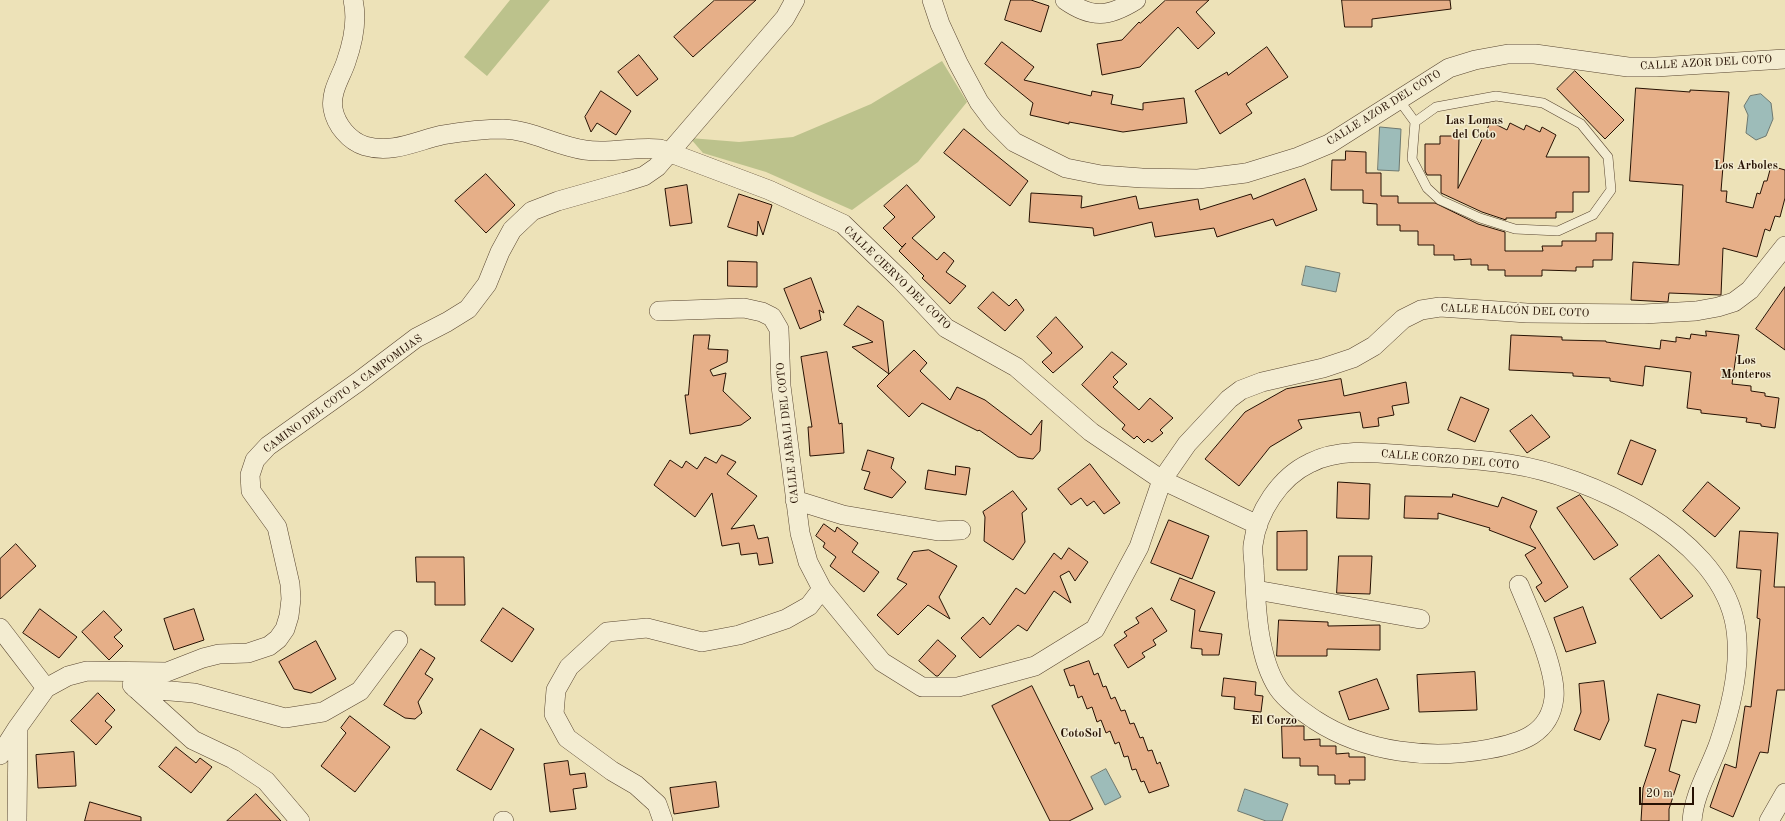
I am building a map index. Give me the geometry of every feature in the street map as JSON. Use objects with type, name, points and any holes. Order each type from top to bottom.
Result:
[{"type":"street","name":"CALLE CIERVO DEL COTO","points":[[353,0],[356,12],[354,32],[346,62],[335,90],[333,108],[339,125],[350,138],[364,146],[383,150],[401,147],[442,135],[502,129],[524,131],[556,143],[584,150],[604,152],[647,148],[670,152],[769,190],[843,224],[901,280],[946,328],[1016,367],[1091,432],[1162,480],[1258,525]]},
{"type":"street","points":[[670,152],[785,18],[795,0]]},
{"type":"street","name":"CALLE AZOR DEL COTO","points":[[932,0],[940,24],[958,63],[979,102],[994,122],[1014,142],[1066,168],[1101,175],[1142,178],[1198,179],[1246,173],[1298,157],[1329,144],[1449,68],[1475,60],[1508,54],[1535,54],[1628,67],[1656,67],[1785,59]]},
{"type":"street","points":[[1065,0],[1076,7],[1093,13],[1109,14],[1122,9],[1136,0]]},
{"type":"street","name":"CAMINO DEL COTO A CAMPOMIJAS","points":[[112,672],[167,672],[209,656],[219,654],[248,653],[269,646],[278,639],[285,629],[289,616],[291,599],[290,584],[277,527],[251,491],[250,475],[255,460],[268,446],[358,382],[416,338],[468,309],[487,284],[500,252],[512,230],[532,211],[558,201],[595,192],[644,176],[657,167],[670,152]]},
{"type":"street","name":"CALLE HALCÓN DEL COTO","points":[[822,589],[882,662],[922,688],[958,687],[1035,666],[1095,629],[1139,547],[1162,480],[1187,444],[1228,398],[1241,390],[1262,382],[1323,368],[1353,358],[1374,346],[1403,319],[1421,310],[1440,307],[1528,313],[1644,314],[1696,311],[1718,307],[1734,302],[1750,290],[1785,246]]},
{"type":"street","name":"CALLE JABALI DEL COTO","points":[[659,311],[744,308],[762,312],[772,317],[779,329],[781,386],[800,533],[808,562],[822,589]]},
{"type":"street","name":"CALLE CORZO DEL COTO","points":[[1519,585],[1535,624],[1554,678],[1554,698],[1549,716],[1538,732],[1525,740],[1465,753],[1430,754],[1401,752],[1358,740],[1330,729],[1303,711],[1279,690],[1266,664],[1260,628],[1253,546],[1258,525],[1268,501],[1288,477],[1311,462],[1341,454],[1369,453],[1511,464],[1553,474],[1590,487],[1636,509],[1681,540],[1708,566],[1727,596],[1734,622],[1737,653],[1734,682],[1719,742],[1693,805],[1692,821]]},
{"type":"street","points":[[795,500],[843,515],[938,531],[961,530]]},
{"type":"street","points":[[663,821],[656,804],[636,785],[612,771],[567,738],[554,714],[556,690],[570,667],[607,632],[647,628],[702,642],[739,635],[792,616],[809,606],[822,589]]},
{"type":"street","points":[[1256,590],[1420,619]]},
{"type":"street","points":[[0,628],[46,688]]},
{"type":"street","points":[[136,688],[194,693],[285,718],[324,712],[360,691],[398,640]]},
{"type":"street","points":[[0,755],[46,688],[68,676],[87,671],[112,672],[136,688],[193,740],[232,759],[266,781],[300,821]]},
{"type":"street","points":[[17,821],[18,727]]},
{"type":"street","points":[[1769,821],[1785,793]]},
{"type":"lane","points":[[1399,100],[1416,122],[1412,159],[1427,188],[1440,200],[1480,218],[1515,228],[1558,231],[1593,215],[1611,190],[1608,158],[1580,124],[1543,104],[1496,96],[1436,107],[1416,122]]},
{"type":"green space","points":[[510,0],[550,0],[487,76],[464,57]]},
{"type":"green space","points":[[942,61],[967,102],[918,162],[852,210],[766,172],[703,153],[690,138],[739,142],[793,137],[871,104]]},
{"type":"water","points":[[1761,94],[1771,103],[1773,119],[1766,136],[1756,140],[1746,133],[1748,115],[1744,106],[1750,96]]},
{"type":"water","points":[[1380,127],[1401,129],[1399,171],[1378,170]]},
{"type":"water","points":[[1306,266],[1340,273],[1336,292],[1302,285]]},
{"type":"water","points":[[1106,769],[1121,797],[1105,805],[1091,777]]},
{"type":"water","points":[[1245,789],[1288,804],[1282,821],[1266,821],[1238,811]]},
{"type":"building","points":[[715,0],[756,0],[693,57],[674,37]]},
{"type":"building","points":[[1011,0],[1031,0],[1049,6],[1041,32],[1005,20]]},
{"type":"building","points":[[1166,0],[1209,0],[1196,12],[1215,33],[1198,49],[1178,27],[1140,67],[1102,75],[1097,44],[1122,40],[1139,22],[1140,23]]},
{"type":"building","points":[[1342,0],[1450,0],[1451,9],[1372,19],[1372,27],[1345,27]]},
{"type":"building","points":[[1002,42],[1034,67],[1024,80],[1091,96],[1092,91],[1113,95],[1111,104],[1143,110],[1143,103],[1184,98],[1187,123],[1123,132],[1069,122],[1069,124],[1030,115],[1033,103],[985,64]]},
{"type":"building","points":[[1267,47],[1288,77],[1246,104],[1252,113],[1220,134],[1195,91],[1227,72],[1228,75]]},
{"type":"building","points":[[639,55],[658,79],[637,96],[618,72]]},
{"type":"building","points":[[1575,71],[1624,120],[1605,139],[1557,89]]},
{"type":"building","points":[[1636,88],[1690,92],[1690,90],[1729,92],[1721,191],[1727,191],[1726,202],[1753,208],[1757,193],[1760,194],[1764,181],[1767,181],[1771,166],[1785,170],[1785,198],[1780,217],[1775,216],[1770,231],[1765,229],[1757,257],[1723,248],[1721,295],[1669,293],[1668,302],[1631,300],[1633,262],[1679,265],[1683,185],[1630,181]]},
{"type":"building","points":[[601,91],[631,111],[616,135],[597,123],[591,132],[585,117]]},
{"type":"building","points":[[1491,122],[1507,130],[1510,123],[1524,130],[1526,125],[1540,132],[1542,127],[1556,135],[1546,157],[1589,157],[1589,192],[1573,192],[1573,212],[1556,212],[1556,218],[1506,218],[1506,220],[1482,212],[1441,193],[1441,175],[1427,175],[1425,171],[1425,144],[1440,144],[1440,136],[1459,136],[1458,188]]},
{"type":"building","points":[[964,129],[1028,181],[1010,206],[944,153]]},
{"type":"building","points":[[1346,151],[1366,152],[1366,173],[1381,173],[1381,196],[1398,196],[1398,203],[1435,203],[1478,224],[1505,232],[1505,251],[1543,251],[1542,246],[1562,246],[1562,241],[1596,241],[1596,233],[1613,233],[1612,260],[1593,260],[1593,267],[1576,267],[1576,271],[1542,270],[1542,276],[1505,276],[1505,270],[1488,270],[1488,265],[1471,265],[1471,259],[1454,260],[1454,255],[1434,255],[1434,245],[1418,245],[1418,231],[1400,231],[1400,225],[1377,225],[1377,204],[1363,203],[1363,190],[1331,190],[1332,160],[1345,160]]},
{"type":"building","points":[[486,174],[515,205],[486,233],[455,201]]},
{"type":"building","points":[[1305,179],[1317,210],[1276,226],[1273,219],[1217,237],[1214,228],[1155,237],[1152,222],[1094,236],[1093,228],[1029,222],[1031,193],[1082,196],[1081,208],[1136,196],[1139,209],[1198,199],[1200,210],[1251,194],[1253,199]]},
{"type":"building","points":[[687,185],[692,223],[670,226],[665,189]]},
{"type":"building","points":[[907,185],[935,217],[912,238],[937,260],[944,252],[954,261],[946,272],[966,286],[950,304],[922,278],[924,276],[899,251],[906,243],[902,247],[883,228],[895,217],[884,206]]},
{"type":"building","points":[[739,194],[772,205],[763,235],[758,221],[757,236],[728,227]]},
{"type":"building","points":[[728,261],[757,262],[757,287],[728,286]]},
{"type":"building","points":[[811,278],[824,313],[819,310],[821,320],[800,329],[784,289]]},
{"type":"building","points":[[1785,287],[1785,350],[1756,329]]},
{"type":"building","points":[[993,292],[1009,306],[1016,299],[1024,310],[1005,331],[978,308]]},
{"type":"building","points":[[858,306],[883,321],[889,374],[852,347],[873,342],[844,325]]},
{"type":"building","points":[[1056,317],[1083,347],[1053,373],[1042,362],[1052,353],[1037,337]]},
{"type":"building","points":[[1706,331],[1739,335],[1732,384],[1751,386],[1751,391],[1765,393],[1765,396],[1779,398],[1775,428],[1746,422],[1747,418],[1701,413],[1701,410],[1687,408],[1691,372],[1645,366],[1643,386],[1610,381],[1610,378],[1573,376],[1573,373],[1509,370],[1511,335],[1562,337],[1562,340],[1606,341],[1660,349],[1661,340],[1676,342],[1676,337],[1690,339],[1691,334],[1706,336]]},
{"type":"building","points":[[694,335],[710,335],[708,349],[728,350],[727,362],[710,370],[713,376],[726,373],[723,391],[751,418],[741,425],[690,434],[685,395],[688,395]]},
{"type":"building","points":[[914,350],[927,363],[920,371],[950,400],[957,387],[985,400],[1031,435],[1042,420],[1040,451],[1033,459],[1018,457],[979,430],[978,431],[922,403],[909,417],[877,386]]},
{"type":"building","points":[[827,352],[839,424],[842,423],[844,453],[810,456],[808,427],[812,427],[801,357]]},
{"type":"building","points":[[1112,352],[1127,364],[1113,377],[1118,382],[1113,387],[1139,410],[1150,398],[1173,418],[1160,430],[1163,433],[1152,442],[1148,439],[1144,443],[1137,436],[1134,439],[1122,429],[1125,425],[1082,385]]},
{"type":"building","points":[[1341,379],[1344,396],[1406,382],[1409,403],[1392,406],[1394,415],[1378,418],[1379,426],[1363,428],[1360,412],[1298,420],[1302,428],[1270,447],[1239,486],[1205,459],[1245,412],[1286,389]]},
{"type":"building","points":[[1461,397],[1489,409],[1475,442],[1448,430]]},
{"type":"building","points":[[1532,415],[1550,437],[1527,453],[1510,431]]},
{"type":"building","points":[[1631,440],[1656,450],[1642,485],[1618,474]]},
{"type":"building","points":[[868,450],[894,458],[891,468],[906,482],[892,498],[864,489],[870,472],[862,470]]},
{"type":"building","points":[[722,455],[736,462],[727,474],[757,496],[731,529],[754,525],[758,539],[768,537],[773,563],[759,565],[757,553],[741,555],[739,543],[722,546],[712,493],[695,517],[654,485],[670,460],[682,468],[686,461],[697,469],[705,457],[716,463]]},
{"type":"building","points":[[1090,464],[1120,503],[1104,514],[1094,501],[1087,506],[1081,498],[1071,505],[1058,489]]},
{"type":"building","points":[[956,466],[970,468],[966,495],[925,489],[928,470],[955,475]]},
{"type":"building","points":[[1338,482],[1370,484],[1369,519],[1337,518]]},
{"type":"building","points":[[1708,482],[1740,508],[1715,537],[1683,511]]},
{"type":"building","points":[[1013,491],[1027,509],[1022,513],[1025,542],[1013,560],[984,541],[985,517],[983,512]]},
{"type":"building","points":[[1453,494],[1498,507],[1502,497],[1537,511],[1530,527],[1568,587],[1545,602],[1536,587],[1542,583],[1525,555],[1536,548],[1489,530],[1490,528],[1438,513],[1438,519],[1404,518],[1405,496],[1452,497]]},
{"type":"building","points":[[1580,495],[1618,545],[1594,560],[1557,508]]},
{"type":"building","points":[[1169,520],[1209,536],[1192,579],[1151,563]]},
{"type":"building","points":[[824,524],[835,532],[837,527],[858,543],[852,552],[879,572],[864,592],[830,566],[836,557],[823,547],[825,543],[816,536]]},
{"type":"building","points":[[1307,531],[1307,570],[1277,570],[1277,532]]},
{"type":"building","points":[[1740,531],[1778,533],[1774,587],[1785,587],[1785,690],[1777,690],[1768,753],[1760,752],[1733,817],[1710,807],[1725,764],[1736,768],[1745,706],[1751,707],[1760,619],[1757,618],[1761,570],[1737,568]]},
{"type":"building","points":[[16,544],[36,566],[0,599],[0,559]]},
{"type":"building","points":[[1069,548],[1088,562],[1075,581],[1069,571],[1060,576],[1071,603],[1054,591],[1027,631],[1018,625],[980,658],[961,638],[983,617],[990,625],[1016,588],[1025,594],[1054,553],[1061,559]]},
{"type":"building","points":[[929,550],[957,566],[939,597],[950,619],[928,605],[898,635],[877,615],[907,584],[897,579],[913,552]]},
{"type":"building","points":[[1659,555],[1693,596],[1661,619],[1630,579]]},
{"type":"building","points":[[1339,556],[1372,556],[1370,594],[1337,593]]},
{"type":"building","points":[[416,557],[464,557],[465,605],[435,605],[435,582],[417,582]]},
{"type":"building","points":[[1180,578],[1215,592],[1199,631],[1222,634],[1219,655],[1202,655],[1202,649],[1191,648],[1195,610],[1171,600]]},
{"type":"building","points":[[1583,607],[1596,643],[1566,652],[1554,618]]},
{"type":"building","points":[[503,608],[534,629],[512,662],[481,641]]},
{"type":"building","points":[[1152,608],[1167,631],[1153,640],[1156,645],[1142,653],[1145,657],[1128,668],[1114,645],[1127,636],[1124,632],[1139,623],[1136,618]]},
{"type":"building","points":[[40,609],[77,637],[59,658],[23,633]]},
{"type":"building","points":[[194,609],[204,640],[174,650],[164,619]]},
{"type":"building","points":[[104,611],[122,630],[114,637],[123,646],[109,660],[82,632]]},
{"type":"building","points":[[1279,620],[1328,622],[1328,626],[1380,625],[1380,650],[1327,649],[1327,656],[1277,656]]},
{"type":"building","points":[[938,640],[956,656],[938,676],[936,676],[919,661]]},
{"type":"building","points":[[316,641],[336,679],[311,693],[294,689],[279,662]]},
{"type":"building","points":[[421,649],[435,658],[425,674],[433,679],[418,702],[422,713],[415,719],[405,718],[384,705]]},
{"type":"building","points":[[1089,661],[1094,675],[1098,673],[1103,687],[1106,686],[1111,699],[1115,697],[1121,711],[1125,710],[1130,724],[1134,723],[1140,738],[1143,737],[1148,751],[1152,750],[1157,764],[1160,762],[1169,786],[1149,793],[1144,781],[1141,782],[1136,769],[1132,770],[1128,756],[1124,757],[1119,742],[1115,744],[1110,731],[1106,733],[1101,720],[1097,722],[1092,707],[1087,709],[1082,696],[1078,698],[1074,685],[1070,686],[1064,670]]},
{"type":"building","points":[[1475,672],[1477,710],[1419,712],[1417,675]]},
{"type":"building","points":[[1224,678],[1256,682],[1255,695],[1263,696],[1261,712],[1234,709],[1235,697],[1222,696]]},
{"type":"building","points":[[1377,679],[1389,709],[1349,720],[1339,692]]},
{"type":"building","points":[[1604,681],[1609,720],[1600,740],[1574,730],[1581,712],[1579,684]]},
{"type":"building","points":[[1032,686],[1093,809],[1069,821],[1050,821],[992,706]]},
{"type":"building","points":[[98,693],[115,710],[105,721],[112,727],[96,745],[71,721]]},
{"type":"building","points":[[1658,694],[1700,705],[1696,723],[1682,720],[1669,771],[1680,775],[1669,809],[1669,821],[1641,821],[1643,788],[1656,749],[1645,746]]},
{"type":"building","points":[[350,716],[390,747],[355,792],[321,766],[346,733],[341,728]]},
{"type":"building","points":[[1282,726],[1304,726],[1304,740],[1320,739],[1320,746],[1336,746],[1336,754],[1349,753],[1349,757],[1365,757],[1365,780],[1349,780],[1350,784],[1335,784],[1335,775],[1318,775],[1318,766],[1300,766],[1300,758],[1283,758]]},
{"type":"building","points":[[481,729],[514,749],[491,790],[457,770]]},
{"type":"building","points":[[176,747],[196,763],[200,758],[212,767],[191,793],[159,767]]},
{"type":"building","points":[[74,752],[76,786],[38,788],[36,755]]},
{"type":"building","points":[[568,761],[570,775],[585,773],[587,787],[573,789],[576,809],[550,812],[544,764]]},
{"type":"building","points":[[716,782],[719,807],[674,814],[670,788]]},
{"type":"building","points":[[256,794],[281,821],[227,821]]},
{"type":"building","points":[[90,802],[141,817],[141,821],[85,821]]},
{"type":"district","name":"Las Lomas del Coto","points":[[1474,128]]},
{"type":"district","name":"Los Arboles","points":[[1746,166]]},
{"type":"district","name":"Los Monteros","points":[[1746,368]]},
{"type":"district","name":"El Corzo","points":[[1274,721]]},
{"type":"district","name":"CotoSol","points":[[1081,734]]}]
